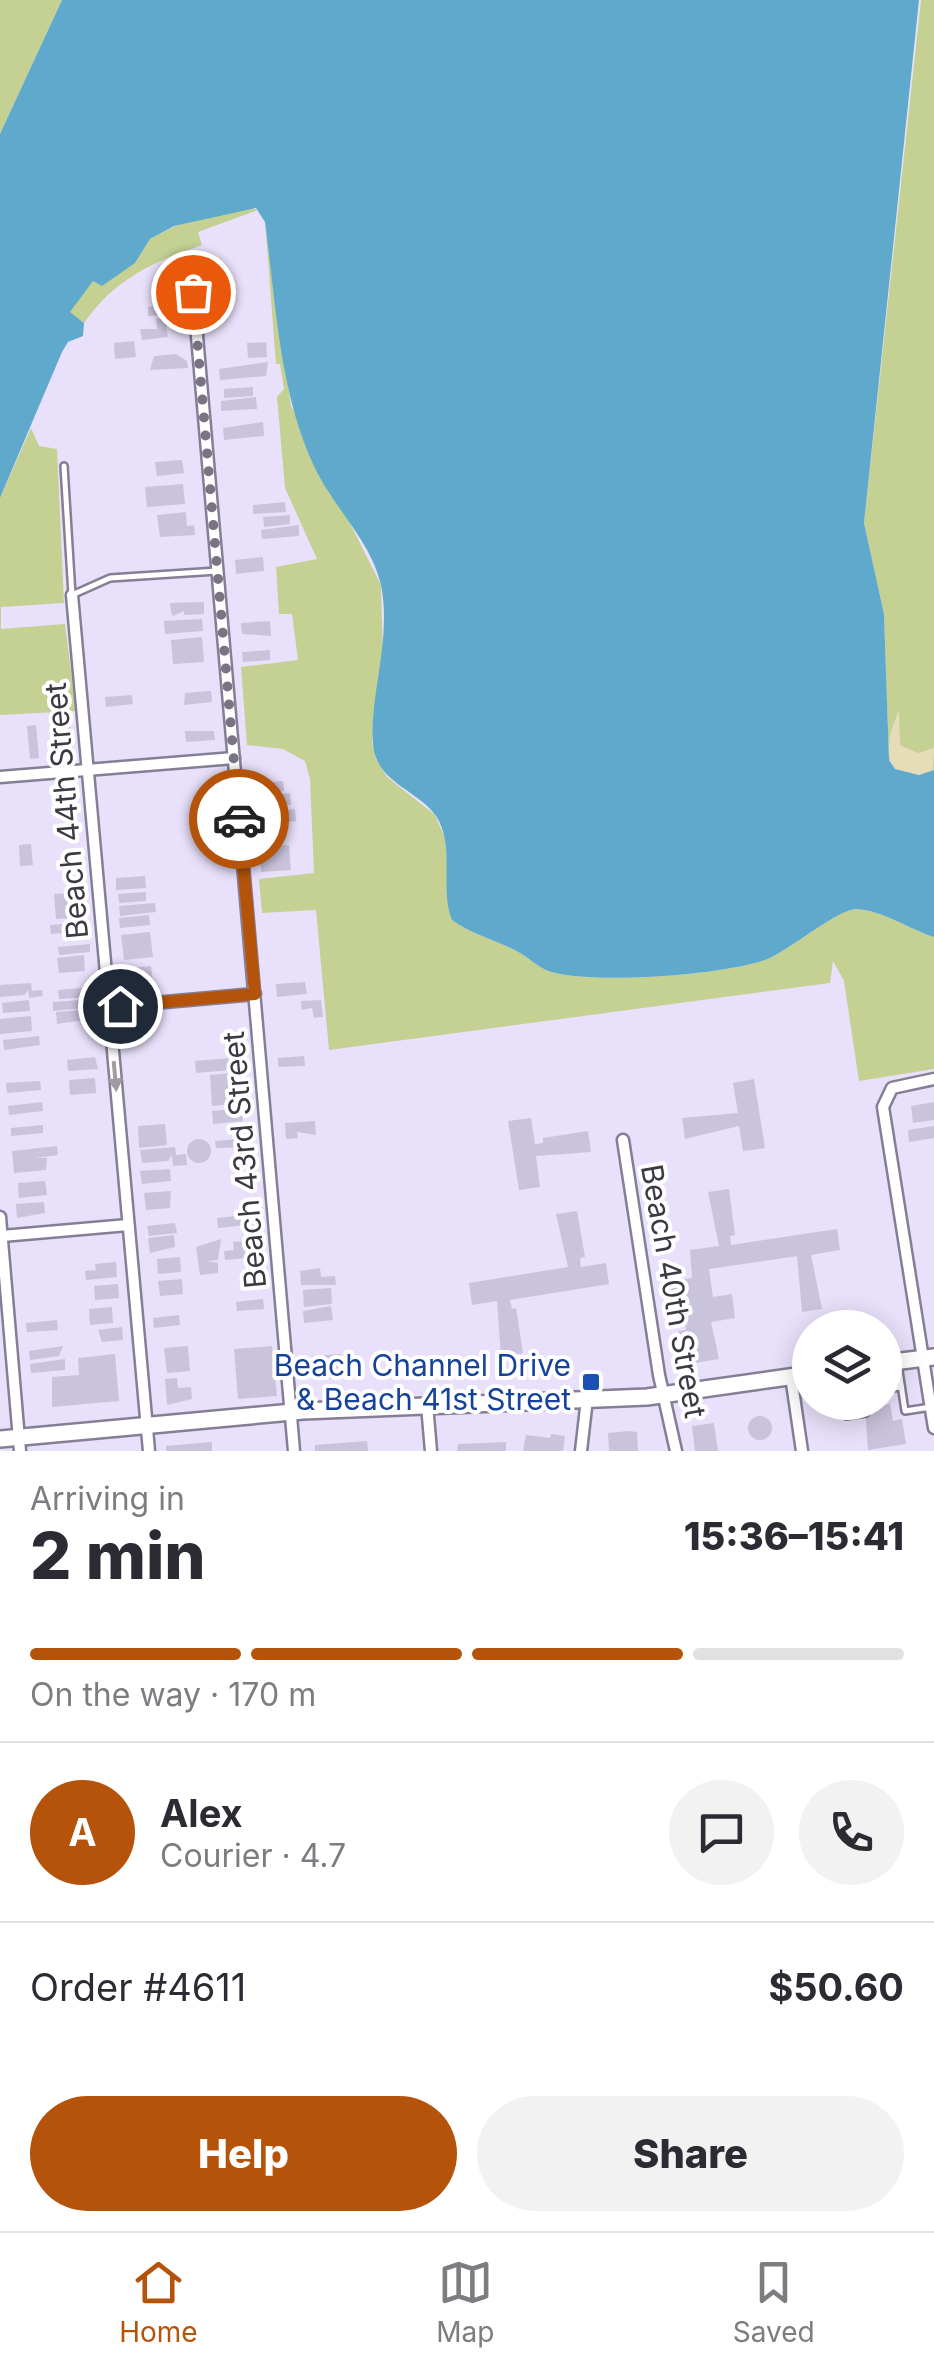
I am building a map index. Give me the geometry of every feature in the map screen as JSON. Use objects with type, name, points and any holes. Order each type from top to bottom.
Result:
[{"type":"main road","points":[[902,1361],[928,1357]]},
{"type":"main road","points":[[0,1439],[20,1444],[146,1424],[291,1412],[664,1395],[791,1376]]},
{"type":"street","name":"Beach 43rd Street","points":[[191,266],[294,1451]]},
{"type":"street","name":"Beach 44th Street","points":[[72,594],[149,1451]]},
{"type":"street","points":[[0,777],[234,758]]},
{"type":"street","points":[[109,1008],[255,994]]},
{"type":"street","points":[[934,1079],[896,1086],[885,1098],[928,1357],[934,1428]]},
{"type":"street","name":"Beach 40th Street","points":[[623,1140],[676,1451]]},
{"type":"street","points":[[0,1217],[20,1444]]},
{"type":"street","points":[[2,1236],[128,1225]]},
{"type":"street","points":[[791,1376],[802,1451]]},
{"type":"street","points":[[580,1451],[587,1399]]},
{"type":"street","points":[[427,1405],[431,1451]]},
{"type":"lane","name":"Beach 44th Street","points":[[64,466],[72,594]]},
{"type":"lane","points":[[72,594],[110,578],[217,571]]},
{"type":"lane","points":[[902,1394],[904,1411],[931,1407]]},
{"type":"green space","points":[[0,0],[62,0],[0,134]]},
{"type":"green space","points":[[921,0],[934,0],[934,770],[889,760],[884,614],[864,523]]},
{"type":"green space","points":[[245,207],[258,210],[198,232],[202,245],[167,258],[122,283],[84,323],[69,312],[93,280],[135,263],[150,239],[175,226]]},
{"type":"green space","points":[[265,221],[291,406],[381,585],[383,661],[372,742],[376,759],[387,777],[435,815],[445,838],[452,920],[546,970],[565,975],[624,978],[694,973],[753,963],[772,957],[849,911],[876,913],[934,937],[934,1069],[859,1081],[844,981],[833,961],[830,983],[329,1050],[316,910],[262,913],[259,879],[314,873],[310,779],[305,761],[283,749],[247,745],[241,667],[298,660],[292,614],[279,614],[276,567],[317,559],[285,488],[277,397],[284,389],[280,364],[276,364]]},
{"type":"green space","points":[[31,428],[39,446],[57,449],[64,603],[1,607],[1,629],[65,624],[76,711],[0,715],[0,498]]},
{"type":"sand","points":[[899,710],[900,745],[918,753],[934,748],[933,771],[919,775],[894,769],[889,747]]},
{"type":"water","points":[[62,0],[919,0],[864,523],[884,614],[889,760],[895,769],[919,775],[934,770],[934,937],[886,916],[856,909],[839,915],[772,957],[753,963],[694,973],[592,977],[546,970],[452,920],[442,828],[428,807],[389,777],[376,757],[373,726],[384,626],[381,585],[369,554],[322,481],[302,437],[280,346],[265,222],[256,208],[174,226],[150,239],[135,263],[102,286],[93,281],[70,312],[84,323],[83,336],[68,342],[62,352],[0,498],[0,134]]},
{"type":"building","points":[[177,304],[178,314],[148,316],[148,307]]},
{"type":"building","points":[[178,316],[179,325],[166,326],[168,337],[142,340],[140,329],[157,329],[156,319]]},
{"type":"building","points":[[134,341],[136,357],[115,359],[114,343]]},
{"type":"building","points":[[266,342],[267,357],[248,358],[247,343]]},
{"type":"building","points":[[176,354],[187,361],[188,368],[150,370],[154,356]]},
{"type":"building","points":[[268,362],[266,376],[220,380],[219,369]]},
{"type":"building","points":[[253,387],[253,396],[224,398],[224,389]]},
{"type":"building","points":[[256,397],[257,409],[221,411],[221,401]]},
{"type":"building","points":[[263,422],[264,436],[224,440],[223,428]]},
{"type":"building","points":[[182,460],[184,473],[157,476],[155,462]]},
{"type":"building","points":[[183,484],[185,504],[147,507],[145,487]]},
{"type":"building","points":[[285,502],[286,512],[253,514],[253,505]]},
{"type":"building","points":[[186,512],[187,526],[194,525],[195,535],[160,537],[157,515]]},
{"type":"building","points":[[290,515],[290,524],[264,527],[263,517]]},
{"type":"building","points":[[299,525],[299,536],[262,539],[261,530]]},
{"type":"building","points":[[263,557],[264,571],[236,574],[235,560]]},
{"type":"building","points":[[204,602],[204,614],[184,615],[184,611],[173,616],[171,612],[170,603]]},
{"type":"building","points":[[202,619],[203,631],[165,634],[164,621]]},
{"type":"building","points":[[270,621],[271,636],[242,634],[241,623]]},
{"type":"building","points":[[202,637],[204,662],[173,664],[171,640]]},
{"type":"building","points":[[270,650],[270,660],[243,662],[242,652]]},
{"type":"building","points":[[211,691],[212,702],[184,705],[185,693]]},
{"type":"building","points":[[132,695],[133,704],[106,707],[105,697]]},
{"type":"building","points":[[60,724],[71,727],[74,755],[63,755]]},
{"type":"building","points":[[36,725],[39,758],[30,759],[27,726]]},
{"type":"building","points":[[185,731],[214,731],[215,740],[186,742]]},
{"type":"building","points":[[283,781],[284,791],[257,793],[256,783]]},
{"type":"building","points":[[290,793],[291,805],[255,805],[256,796]]},
{"type":"building","points":[[295,809],[296,821],[262,825],[261,812]]},
{"type":"building","points":[[285,828],[286,839],[262,841],[261,830]]},
{"type":"building","points":[[31,844],[33,865],[20,866],[19,845]]},
{"type":"building","points":[[289,845],[291,870],[261,872],[259,847]]},
{"type":"building","points":[[145,876],[146,888],[116,890],[116,878]]},
{"type":"building","points":[[83,892],[85,917],[56,919],[54,894]]},
{"type":"building","points":[[146,892],[146,901],[119,903],[118,894]]},
{"type":"building","points":[[155,903],[156,912],[120,916],[119,906]]},
{"type":"building","points":[[149,915],[150,925],[120,928],[119,918]]},
{"type":"building","points":[[87,922],[88,931],[51,934],[50,925]]},
{"type":"building","points":[[150,932],[153,957],[124,960],[121,935]]},
{"type":"building","points":[[90,944],[90,952],[59,955],[58,947]]},
{"type":"building","points":[[84,955],[85,971],[59,973],[57,958]]},
{"type":"building","points":[[151,966],[154,991],[124,994],[122,969]]},
{"type":"building","points":[[305,982],[307,994],[277,997],[276,984]]},
{"type":"building","points":[[31,983],[32,991],[42,990],[43,996],[29,998],[28,990],[25,995],[0,997],[0,985]]},
{"type":"building","points":[[93,987],[93,997],[59,999],[58,990]]},
{"type":"building","points":[[93,999],[94,1007],[53,1011],[53,1002]]},
{"type":"building","points":[[29,1000],[30,1011],[3,1013],[2,1003]]},
{"type":"building","points":[[321,1000],[323,1017],[314,1018],[312,1008],[302,1010],[301,1001]]},
{"type":"building","points":[[94,1009],[98,1018],[57,1024],[56,1012]]},
{"type":"building","points":[[31,1016],[32,1031],[0,1034],[0,1019]]},
{"type":"building","points":[[39,1036],[40,1045],[4,1050],[3,1040]]},
{"type":"building","points":[[304,1056],[305,1066],[278,1067],[278,1058]]},
{"type":"building","points":[[95,1057],[98,1069],[68,1071],[67,1060]]},
{"type":"building","points":[[242,1057],[243,1069],[196,1073],[195,1061]]},
{"type":"building","points":[[243,1072],[245,1103],[212,1106],[210,1075]]},
{"type":"building","points":[[95,1078],[96,1093],[70,1095],[69,1080]]},
{"type":"building","points":[[754,1079],[765,1148],[743,1151],[739,1126],[685,1139],[682,1118],[738,1113],[733,1083]]},
{"type":"building","points":[[40,1081],[41,1090],[7,1093],[6,1083]]},
{"type":"building","points":[[42,1102],[43,1111],[9,1115],[8,1106]]},
{"type":"building","points":[[934,1102],[934,1120],[913,1123],[911,1106]]},
{"type":"building","points":[[241,1108],[243,1121],[213,1124],[212,1111]]},
{"type":"building","points":[[531,1118],[535,1144],[543,1143],[543,1138],[588,1131],[591,1152],[536,1156],[540,1187],[519,1190],[508,1121]]},
{"type":"building","points":[[315,1121],[316,1135],[297,1132],[298,1138],[286,1139],[285,1123]]},
{"type":"building","points":[[165,1124],[167,1145],[139,1148],[138,1126]]},
{"type":"building","points":[[43,1125],[43,1133],[11,1136],[11,1128]]},
{"type":"building","points":[[934,1126],[934,1138],[909,1142],[908,1130]]},
{"type":"building","points":[[249,1138],[250,1147],[216,1148],[215,1141]]},
{"type":"building","points":[[199,1139],[211,1151],[199,1163],[187,1151]]},
{"type":"building","points":[[57,1146],[58,1155],[35,1158],[47,1158],[46,1170],[14,1173],[12,1151]]},
{"type":"building","points":[[175,1147],[176,1155],[186,1154],[187,1165],[173,1166],[172,1155],[168,1161],[142,1163],[140,1150]]},
{"type":"building","points":[[170,1169],[171,1181],[142,1184],[140,1171]]},
{"type":"building","points":[[45,1181],[47,1195],[19,1198],[18,1183]]},
{"type":"building","points":[[729,1189],[735,1235],[730,1236],[731,1245],[837,1229],[840,1250],[811,1255],[822,1309],[815,1310],[802,1310],[797,1256],[709,1269],[713,1297],[732,1294],[735,1318],[711,1322],[719,1359],[683,1365],[678,1331],[686,1330],[682,1309],[674,1310],[670,1281],[692,1278],[690,1250],[719,1246],[708,1192]]},
{"type":"building","points":[[171,1191],[170,1208],[146,1210],[144,1193]]},
{"type":"building","points":[[44,1202],[45,1213],[17,1218],[16,1204]]},
{"type":"building","points":[[577,1211],[585,1257],[580,1258],[581,1267],[606,1263],[609,1284],[510,1300],[512,1309],[516,1308],[523,1353],[501,1357],[497,1301],[472,1305],[469,1283],[568,1267],[556,1214]]},
{"type":"building","points":[[255,1214],[256,1224],[218,1228],[217,1218]]},
{"type":"building","points":[[175,1223],[177,1233],[149,1236],[147,1226]]},
{"type":"building","points":[[174,1235],[175,1247],[150,1253],[148,1238]]},
{"type":"building","points":[[221,1239],[218,1260],[206,1261],[218,1263],[218,1273],[200,1275],[196,1247]]},
{"type":"building","points":[[258,1240],[259,1257],[225,1260],[224,1251],[234,1250],[233,1242]]},
{"type":"building","points":[[180,1257],[181,1272],[158,1274],[157,1259]]},
{"type":"building","points":[[116,1262],[117,1277],[86,1280],[85,1271],[96,1270],[95,1264]]},
{"type":"building","points":[[320,1268],[321,1277],[335,1276],[336,1285],[301,1285],[300,1271]]},
{"type":"building","points":[[182,1279],[183,1294],[160,1296],[158,1281]]},
{"type":"building","points":[[118,1284],[119,1298],[95,1300],[94,1286]]},
{"type":"building","points":[[331,1288],[332,1304],[304,1307],[303,1290]]},
{"type":"building","points":[[263,1299],[264,1309],[237,1311],[236,1302]]},
{"type":"building","points":[[331,1306],[333,1320],[304,1323],[303,1311]]},
{"type":"building","points":[[112,1307],[113,1323],[90,1325],[89,1309]]},
{"type":"building","points":[[179,1315],[180,1325],[154,1328],[153,1318]]},
{"type":"building","points":[[57,1320],[58,1330],[27,1332],[26,1323]]},
{"type":"building","points":[[122,1327],[123,1340],[102,1342],[98,1330]]},
{"type":"building","points":[[63,1346],[59,1356],[30,1360],[29,1351]]},
{"type":"building","points":[[188,1346],[190,1371],[167,1373],[164,1348]]},
{"type":"building","points":[[272,1346],[277,1396],[238,1399],[234,1349]]},
{"type":"building","points":[[115,1354],[119,1401],[52,1407],[52,1377],[79,1375],[78,1358]]},
{"type":"building","points":[[341,1354],[347,1368],[342,1369],[342,1378],[314,1380],[312,1356]]},
{"type":"building","points":[[65,1359],[65,1370],[31,1373],[30,1364]]},
{"type":"building","points":[[177,1378],[178,1388],[191,1387],[192,1399],[167,1405],[165,1379]]},
{"type":"building","points":[[760,1416],[769,1419],[769,1437],[760,1440],[751,1437],[748,1428],[751,1419]]},
{"type":"building","points":[[902,1419],[906,1444],[868,1450],[866,1420]]},
{"type":"building","points":[[714,1423],[718,1451],[695,1451],[692,1426]]},
{"type":"building","points":[[637,1432],[638,1451],[609,1451],[608,1433]]},
{"type":"building","points":[[551,1434],[565,1436],[563,1451],[523,1451],[526,1435],[550,1438]]},
{"type":"building","points":[[367,1441],[368,1451],[315,1451],[315,1445]]},
{"type":"building","points":[[212,1442],[212,1451],[166,1451],[166,1446]]},
{"type":"building","points":[[506,1442],[506,1451],[457,1451],[458,1444]]},
{"type":"way so far","points":[[193,292],[239,819]]},
{"type":"place","name":"Beach Channel Drive & Beach 41st Street","points":[[591,1382]]},
{"type":"route","points":[[120,1006],[255,994],[239,819]]}]
